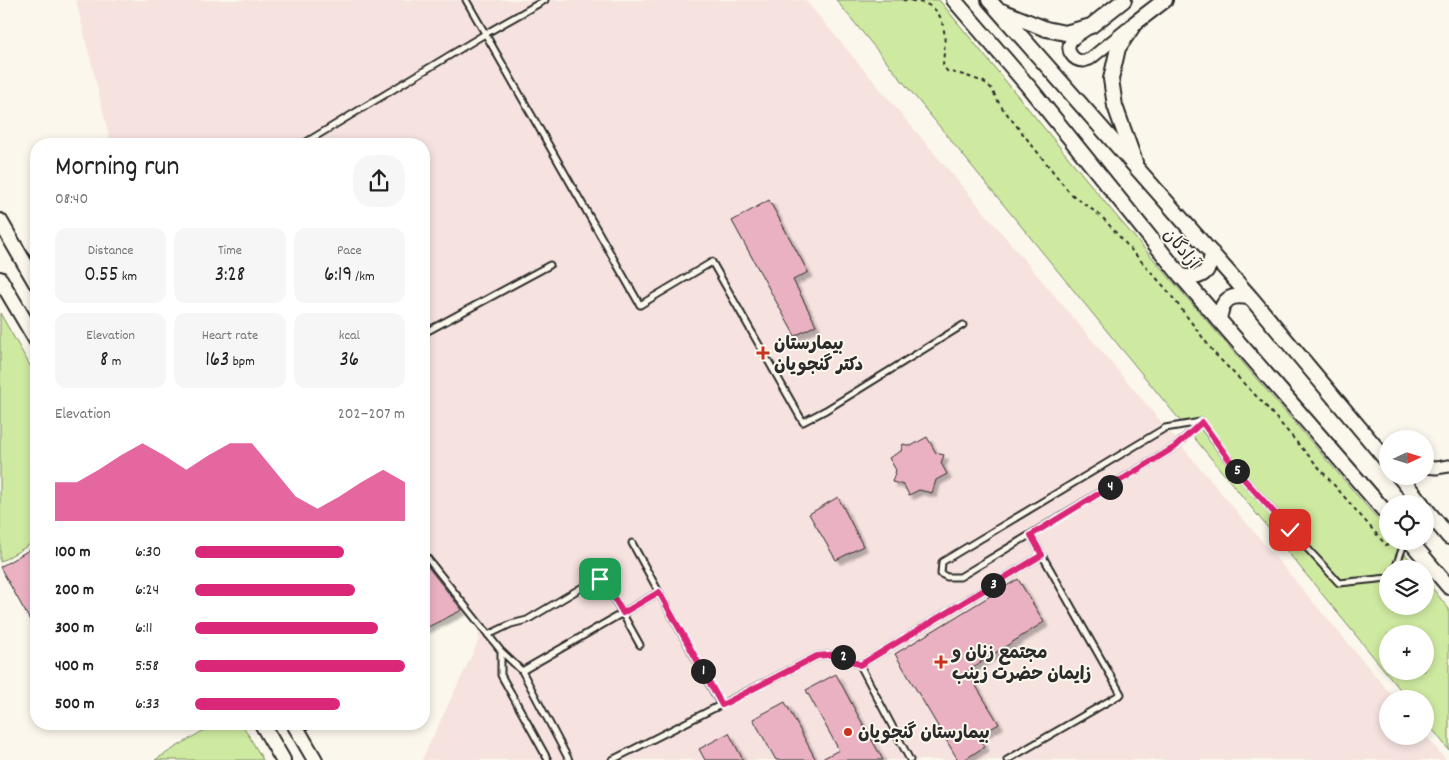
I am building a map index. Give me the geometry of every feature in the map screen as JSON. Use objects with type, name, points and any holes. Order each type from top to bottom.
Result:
[{"type":"main road","name":"آزادگان","points":[[954,0],[1028,86],[1181,276],[1379,505]]},
{"type":"main road","points":[[992,4],[1046,29],[1065,33],[1090,26],[1124,0]]},
{"type":"main road","points":[[1138,170],[1115,106],[1111,79],[1118,48],[1135,23],[1165,0]]},
{"type":"main road","name":"آزادگان","points":[[992,4],[1251,298],[1379,451]]},
{"type":"main road","points":[[0,221],[30,273]]},
{"type":"main road","points":[[1181,276],[1192,278],[1204,274],[1211,265],[1212,253]]},
{"type":"main road","points":[[0,279],[30,330]]},
{"type":"main road","points":[[1219,320],[1221,308],[1228,299],[1240,295],[1251,298]]},
{"type":"main road","points":[[1406,485],[1415,495]]},
{"type":"main road","points":[[1434,519],[1449,537]]},
{"type":"main road","points":[[1417,550],[1435,575],[1449,586]]},
{"type":"main road","points":[[266,730],[283,760]]},
{"type":"main road","points":[[298,730],[315,760]]},
{"type":"street","points":[[1090,26],[1071,42],[1069,49],[1075,59],[1083,62],[1090,59],[1135,23]]},
{"type":"street","points":[[1362,431],[1379,443]]},
{"type":"street","points":[[1434,468],[1449,466]]},
{"type":"lane","points":[[466,0],[640,305],[712,262],[803,422],[826,410],[964,325]]},
{"type":"lane","points":[[313,138],[545,0]]},
{"type":"lane","points":[[430,329],[550,265]]},
{"type":"lane","points":[[1202,422],[1175,447],[960,577],[947,577],[941,574],[942,562],[1165,428],[1202,422]]},
{"type":"lane","points":[[1202,422],[1241,476],[1339,583],[1379,579]]},
{"type":"lane","points":[[1007,760],[1121,694],[1031,535]]},
{"type":"lane","points":[[632,543],[722,705]]},
{"type":"lane","points":[[860,665],[1042,555]]},
{"type":"lane","points":[[430,562],[501,652],[522,671],[569,760]]},
{"type":"lane","points":[[488,635],[511,624],[527,620],[591,582],[600,579],[605,582],[640,645]]},
{"type":"lane","points":[[522,671],[659,592]]},
{"type":"lane","points":[[501,652],[501,675],[548,760]]},
{"type":"lane","points":[[612,760],[817,656],[838,654],[860,665],[910,760]]},
{"type":"path","points":[[903,0],[925,3],[933,8],[940,17],[945,36],[943,63],[947,71],[984,82],[992,88],[1000,105],[1070,193],[1102,216],[1167,290],[1215,354],[1263,403],[1379,537]]},
{"type":"shaded area","name":"بیمارستان دکتر گنجویان","points":[[76,0],[805,0],[1387,690],[1379,690],[1379,745],[1433,745],[1446,760],[422,760],[479,640],[478,629],[430,569],[430,138],[110,138]]},
{"type":"green space","points":[[836,0],[939,0],[1118,218],[1379,521],[1379,550],[1402,550],[1410,560],[1379,560],[1379,615],[1434,615],[1434,590],[1449,609],[1449,750],[1434,731],[1434,690],[1401,690],[1392,680],[1434,680],[1434,625],[1379,625],[1379,664]]},
{"type":"green space","points":[[0,313],[30,366],[30,544],[0,562]]},
{"type":"green space","points":[[204,730],[246,730],[263,760],[155,760]]},
{"type":"building","points":[[769,200],[808,272],[793,280],[816,325],[795,336],[732,221]]},
{"type":"building","points":[[927,437],[936,453],[944,455],[941,463],[947,474],[936,480],[932,493],[919,490],[909,495],[904,485],[892,482],[896,470],[889,458],[901,451],[903,444],[911,446]]},
{"type":"building","points":[[838,497],[863,546],[836,560],[809,514]]},
{"type":"building","points":[[30,550],[30,620],[0,567]]},
{"type":"building","points":[[430,570],[462,610],[430,626]]},
{"type":"building","name":"مجتمع زنان و زایمان حضرت زینب","points":[[1018,579],[1044,622],[967,671],[999,724],[980,735],[984,747],[964,760],[958,760],[895,654]]},
{"type":"building","name":"بیمارستان گنجویان","points":[[836,674],[883,760],[820,760],[839,750],[806,690]]},
{"type":"building","name":"بیمارستان گنجویان","points":[[785,702],[816,760],[776,760],[753,719]]},
{"type":"building","points":[[729,733],[743,760],[705,760],[699,749]]},
{"type":"place","name":"بیمارستان دکتر گنجویان","points":[[763,353]]},
{"type":"place","name":"مجتمع زنان و زایمان حضرت زینب","points":[[941,662]]},
{"type":"place","name":"بیمارستان گنجویان","points":[[848,732]]},
{"type":"route","points":[[600,579],[605,582],[623,613],[659,592],[722,705],[817,656],[838,654],[860,665],[1042,555],[1031,535],[1175,447],[1202,422],[1241,476],[1290,530]]}]
